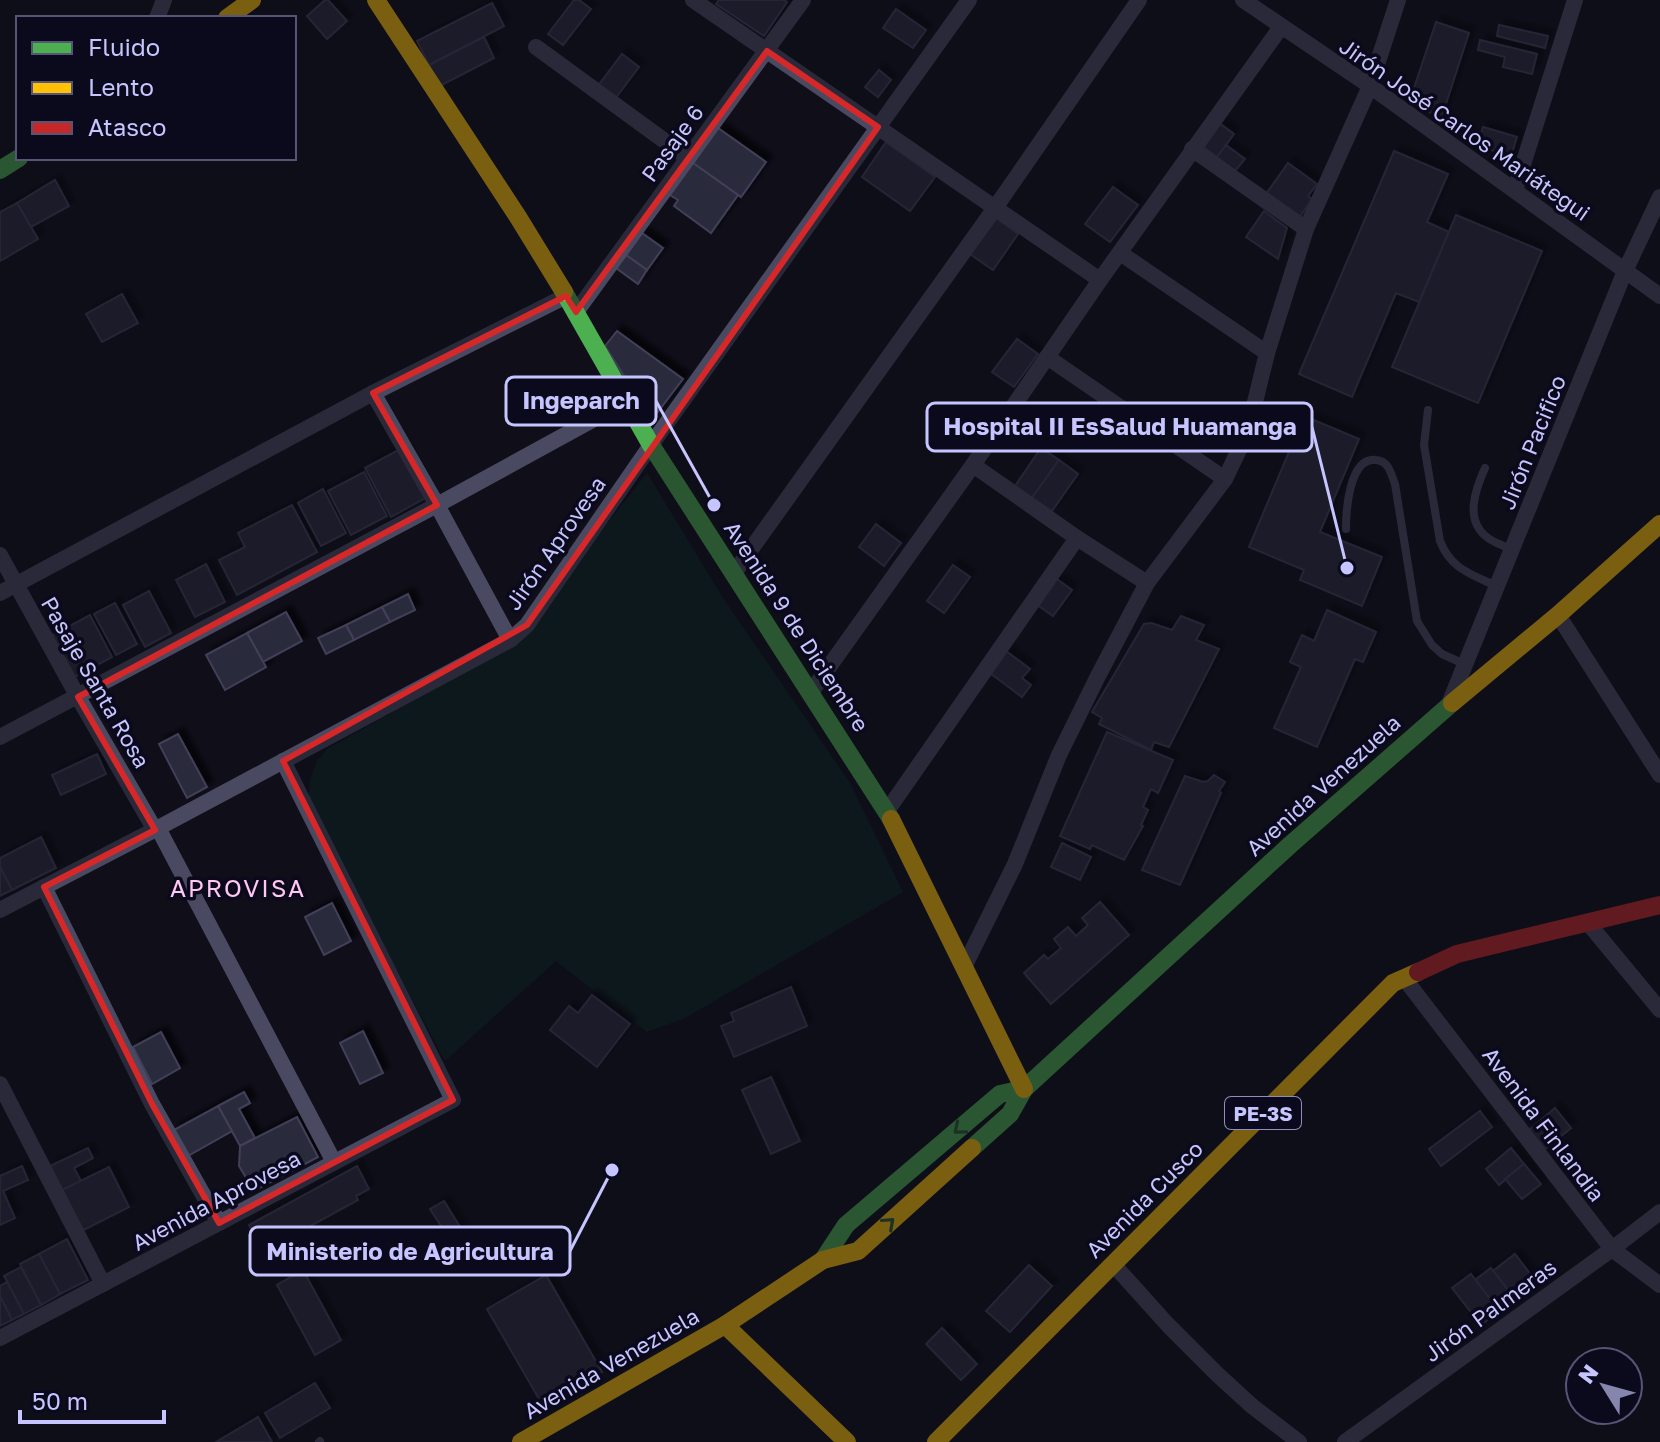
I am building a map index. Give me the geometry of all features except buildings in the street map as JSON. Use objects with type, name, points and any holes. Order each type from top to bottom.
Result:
[{"type":"main road","points":[[230,16],[252,0]]},
{"type":"main road","name":"Avenida 9 de Diciembre","points":[[376,0],[518,217],[651,445],[887,811],[1024,1089]]},
{"type":"main road","name":"Avenida Venezuela","points":[[521,1442],[725,1325],[823,1260],[858,1251],[1010,1114],[1024,1089],[1290,845],[1660,524]]},
{"type":"main road","name":"Avenida Cusco","points":[[936,1442],[1393,983],[1457,954],[1660,905]]},
{"type":"main road","name":"Avenida Venezuela","points":[[823,1260],[846,1225],[976,1114],[1000,1094],[1024,1089]]},
{"type":"main road","name":"Avenida Venezuela","points":[[725,1325],[847,1442]]},
{"type":"street","points":[[693,0],[1100,280]]},
{"type":"street","name":"Pasaje 6","points":[[571,304],[688,158],[803,0]]},
{"type":"street","name":"Jirón Aprovesa","points":[[0,910],[510,640],[527,625],[651,445],[969,0]]},
{"type":"street","points":[[734,573],[995,208],[1139,0]]},
{"type":"street","name":"Jirón José Carlos Mariátegui","points":[[1243,0],[1370,86],[1660,296]]},
{"type":"street","points":[[964,967],[1015,864],[1059,755],[1147,583],[1225,479],[1248,431],[1267,353],[1306,229],[1370,86],[1398,0]]},
{"type":"street","points":[[1515,190],[1575,0]]},
{"type":"street","points":[[811,692],[1281,27]]},
{"type":"street","points":[[536,47],[688,158]]},
{"type":"street","points":[[1192,149],[1306,229]]},
{"type":"street","name":"Jirón Pacifico","points":[[1449,705],[1625,271],[1660,197]]},
{"type":"street","points":[[1120,253],[1267,353]]},
{"type":"street","points":[[0,593],[373,393],[571,304]]},
{"type":"street","points":[[1047,357],[1225,479]]},
{"type":"street","points":[[373,393],[510,640]]},
{"type":"street","points":[[0,737],[627,401]]},
{"type":"street","points":[[973,465],[1147,583]]},
{"type":"street","points":[[887,811],[1077,538]]},
{"type":"street","name":"Pasaje Santa Rosa","points":[[0,555],[78,697],[156,829],[334,1162]]},
{"type":"street","points":[[1558,615],[1660,775]]},
{"type":"street","name":"Avenida Aprovesa","points":[[0,1338],[453,1100],[283,761]]},
{"type":"street","points":[[44,887],[152,1104],[219,1223]]},
{"type":"street","points":[[1588,923],[1660,1010]]},
{"type":"street","name":"Avenida Finlandia","points":[[1404,978],[1612,1249],[1660,1285]]},
{"type":"street","points":[[0,1084],[103,1284]]},
{"type":"street","name":"Jirón Palmeras","points":[[1356,1440],[1660,1212]]},
{"type":"street","points":[[1113,1264],[1168,1325],[1229,1385],[1299,1442]]},
{"type":"lane","points":[[1428,410],[1426,458],[1440,541],[1450,559],[1461,569],[1497,586]]},
{"type":"lane","points":[[1346,529],[1348,495],[1357,471],[1374,459],[1383,462],[1395,484],[1417,621],[1442,654],[1465,665]]},
{"type":"lane","points":[[1485,468],[1473,501],[1479,529],[1489,539],[1512,549]]},
{"type":"highlighted area","points":[[767,51],[878,127],[527,625],[283,761],[453,1100],[219,1223],[152,1104],[44,887],[155,830],[78,697],[437,505],[373,393],[566,296],[576,312]]},
{"type":"green space","points":[[647,473],[723,598],[850,783],[903,892],[685,1018],[647,1032],[556,961],[445,1061],[309,801],[310,780],[317,761],[327,749],[514,647],[540,621],[600,533]]},
{"type":"traffic: fast","points":[[0,170],[16,160]]},
{"type":"traffic: fast","points":[[564,292],[651,445],[891,819]]},
{"type":"traffic: fast","points":[[972,1148],[1010,1114],[1024,1089],[1290,845],[1452,703]]},
{"type":"traffic: fast","points":[[823,1260],[846,1225],[1000,1094],[1024,1089]]},
{"type":"traffic: slow","points":[[230,16],[252,0]]},
{"type":"traffic: slow","points":[[376,0],[564,292]]},
{"type":"traffic: slow","points":[[1452,703],[1558,615],[1660,524]]},
{"type":"traffic: slow","points":[[891,819],[1024,1089]]},
{"type":"traffic: slow","points":[[936,1442],[1393,983],[1418,972]]},
{"type":"traffic: slow","points":[[521,1442],[725,1325],[823,1260],[858,1251],[972,1148]]},
{"type":"traffic: slow","points":[[725,1325],[847,1442]]},
{"type":"traffic: jam","points":[[1418,972],[1457,954],[1660,905]]},
{"type":"place","name":"Ingeparch","points":[[714,505]]},
{"type":"place","name":"Hospital II EsSalud Huamanga","points":[[1347,568]]},
{"type":"place","name":"Ministerio de Agricultura","points":[[612,1170]]},
{"type":"district","name":"APROVISA","points":[[238,887]]}]
